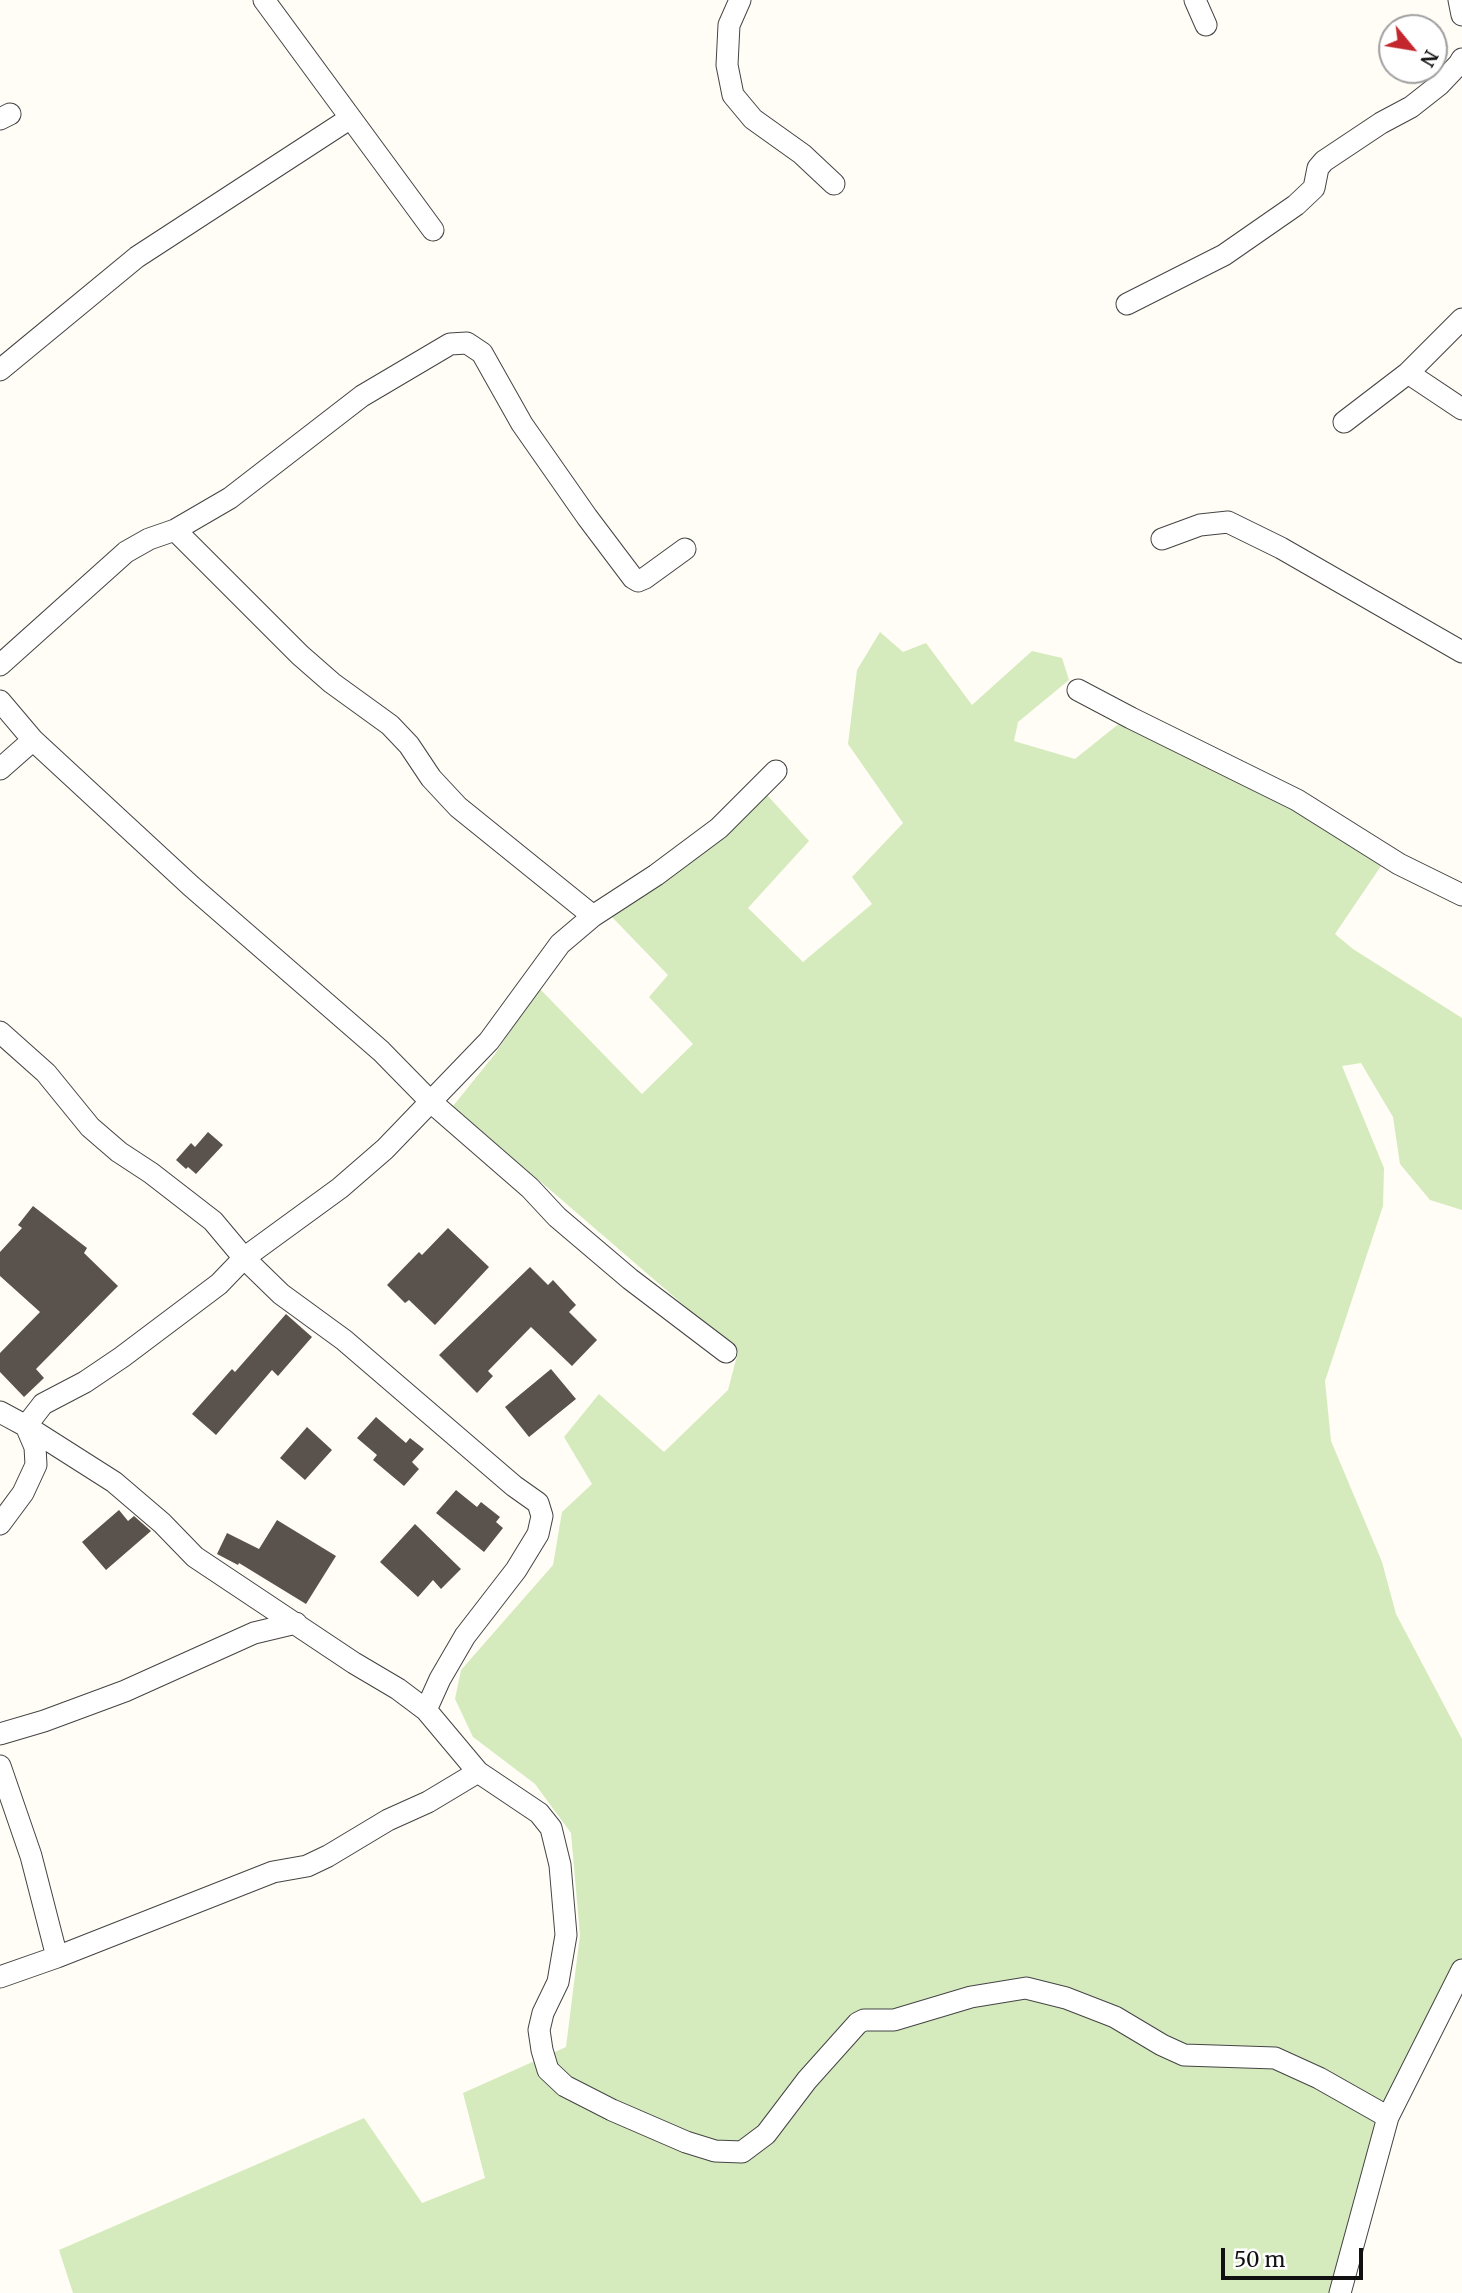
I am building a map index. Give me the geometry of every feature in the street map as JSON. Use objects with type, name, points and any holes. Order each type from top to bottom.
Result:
[{"type":"street","points":[[264,0],[433,230]]},
{"type":"street","points":[[740,0],[729,24],[727,65],[733,95],[753,118],[802,154],[834,184]]},
{"type":"street","points":[[1195,0],[1206,25]]},
{"type":"street","points":[[1459,0],[1462,15]]},
{"type":"street","points":[[1127,304],[1224,255],[1296,205],[1314,188],[1318,169],[1324,161],[1381,123],[1411,107],[1439,85],[1462,59]]},
{"type":"street","points":[[0,370],[137,257],[349,119]]},
{"type":"street","points":[[1344,422],[1408,373],[1462,319]]},
{"type":"street","points":[[0,665],[127,552],[149,538],[175,530],[230,498],[362,397],[450,344],[467,343],[482,353],[522,424],[633,578],[638,581],[645,578],[685,549]]},
{"type":"street","points":[[1408,373],[1462,410]]},
{"type":"street","points":[[1162,540],[1200,524],[1228,522],[1281,548],[1462,652]]},
{"type":"street","points":[[175,530],[300,655],[332,683],[390,724],[410,745],[431,778],[458,807],[593,916]]},
{"type":"street","points":[[1078,690],[1297,800],[1399,864],[1462,895]]},
{"type":"street","points":[[0,701],[33,740],[191,886],[381,1051],[429,1101],[530,1188],[579,1237],[726,1352]]},
{"type":"street","points":[[0,769],[33,740]]},
{"type":"street","points":[[26,1426],[43,1404],[85,1382],[122,1357],[219,1284],[244,1258],[340,1188],[385,1149],[489,1041],[560,944],[593,916],[656,875],[719,828],[776,771]]},
{"type":"street","points":[[0,1032],[46,1073],[90,1127],[119,1153],[151,1173],[213,1221],[244,1258],[281,1294],[344,1340],[514,1486],[538,1503],[542,1516],[538,1534],[516,1570],[465,1636],[440,1678],[426,1710]]},
{"type":"street","points":[[0,1412],[114,1482],[162,1522],[195,1557],[354,1663],[398,1689],[426,1710],[478,1772],[539,1813],[551,1828],[560,1865],[566,1935],[558,1982],[542,2013],[539,2030],[548,2070],[565,2086],[612,2110],[686,2142],[715,2151],[742,2152],[766,2134],[807,2080],[858,2023],[864,2020],[894,2020],[971,1997],[1026,1988],[1066,1998],[1115,2017],[1162,2045],[1184,2054],[1275,2058],[1319,2078],[1388,2117]]},
{"type":"street","points":[[0,1524],[23,1493],[36,1465],[36,1447],[26,1426]]},
{"type":"street","points":[[254,1633],[260,1601]]},
{"type":"street","points":[[0,1734],[125,1691],[254,1633],[296,1623]]},
{"type":"street","points":[[0,1766],[31,1856],[57,1957]]},
{"type":"street","points":[[0,1977],[273,1872],[307,1866],[478,1772]]},
{"type":"street","points":[[1340,2293],[1388,2117],[1462,1970]]},
{"type":"green space","points":[[880,632],[903,652],[926,643],[972,705],[1032,651],[1062,658],[1069,680],[1018,722],[1014,741],[1075,759],[1121,722],[1261,790],[1381,866],[1335,934],[1353,949],[1462,1018],[1462,1210],[1430,1200],[1400,1164],[1393,1117],[1361,1063],[1342,1066],[1384,1168],[1383,1206],[1325,1381],[1331,1441],[1382,1562],[1396,1614],[1462,1739],[1462,1966],[1390,2127],[1341,2293],[73,2293],[59,2250],[364,2118],[422,2203],[485,2178],[463,2093],[566,2047],[580,1935],[571,1833],[535,1784],[473,1737],[455,1699],[461,1670],[553,1565],[562,1512],[592,1484],[564,1437],[599,1394],[664,1452],[728,1390],[738,1352],[453,1106],[495,1054],[539,988],[642,1094],[693,1044],[649,997],[668,975],[611,916],[767,795],[809,841],[748,908],[803,962],[872,904],[852,877],[903,823],[848,744],[857,670]]},
{"type":"building","points":[[208,1132],[223,1145],[196,1174],[176,1160],[191,1143],[195,1147]]},
{"type":"building","points":[[33,1206],[87,1248],[84,1253],[118,1286],[36,1369],[44,1378],[24,1397],[0,1372],[0,1353],[40,1312],[0,1276],[0,1252],[22,1228],[18,1225]]},
{"type":"building","points":[[448,1228],[489,1267],[435,1325],[409,1300],[405,1303],[387,1285],[419,1252],[422,1255]]},
{"type":"building","points":[[530,1267],[548,1285],[553,1280],[576,1305],[569,1312],[597,1340],[572,1366],[531,1327],[488,1371],[493,1376],[477,1393],[439,1355]]},
{"type":"building","points":[[286,1314],[312,1337],[278,1376],[272,1370],[216,1435],[192,1414],[232,1369],[235,1372]]},
{"type":"building","points":[[551,1369],[576,1399],[529,1437],[505,1407]]},
{"type":"building","points":[[376,1417],[406,1443],[410,1438],[424,1449],[412,1462],[419,1469],[404,1486],[373,1460],[377,1455],[357,1438]]},
{"type":"building","points":[[307,1427],[332,1450],[305,1480],[280,1458]]},
{"type":"building","points":[[456,1490],[477,1507],[481,1502],[500,1517],[496,1522],[503,1528],[484,1552],[436,1513]]},
{"type":"building","points":[[119,1510],[128,1521],[134,1516],[151,1531],[106,1570],[82,1542]]},
{"type":"building","points":[[277,1520],[336,1556],[306,1604],[239,1563],[238,1565],[217,1554],[227,1533],[259,1549]]},
{"type":"building","points":[[415,1524],[461,1569],[441,1589],[433,1580],[418,1597],[380,1562]]}]
